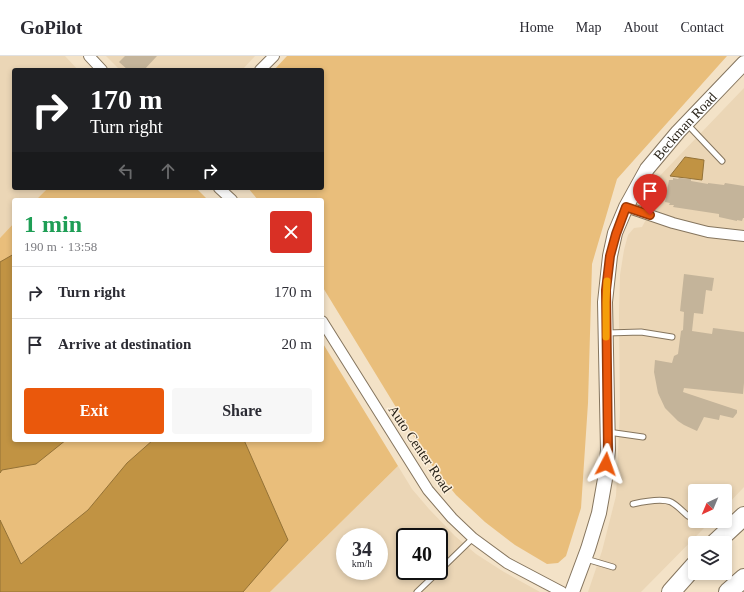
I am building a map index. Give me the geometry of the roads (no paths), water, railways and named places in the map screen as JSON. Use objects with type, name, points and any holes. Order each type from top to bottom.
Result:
[{"type":"highway","points":[[723,536],[744,516]]},
{"type":"highway","points":[[732,543],[744,532]]},
{"type":"highway","points":[[671,592],[688,573]]},
{"type":"highway","points":[[728,592],[744,578]]},
{"type":"highway","points":[[678,592],[691,580]]},
{"type":"highway","points":[[736,592],[744,586]]},
{"type":"street","points":[[88,56],[100,68]]},
{"type":"street","points":[[262,68],[274,56]]},
{"type":"street","name":"Beckman Road","points":[[572,592],[585,559],[599,513],[605,479],[608,450],[606,302],[610,256],[616,234],[626,207],[647,169],[660,152],[744,63]]},
{"type":"street","points":[[221,190],[230,198]]},
{"type":"street","points":[[626,207],[673,223],[701,230],[744,236]]},
{"type":"street","name":"Auto Center Road","points":[[324,324],[428,490],[452,518],[473,538],[507,563],[562,592]]},
{"type":"lane","points":[[687,123],[722,161]]},
{"type":"lane","points":[[606,333],[641,332],[672,337]]},
{"type":"lane","points":[[607,432],[643,437]]},
{"type":"lane","points":[[633,504],[652,501],[671,502],[688,516]]},
{"type":"lane","points":[[448,562],[473,538]]},
{"type":"lane","points":[[585,559],[613,568]]},
{"type":"lane","points":[[417,592],[430,580]]}]
